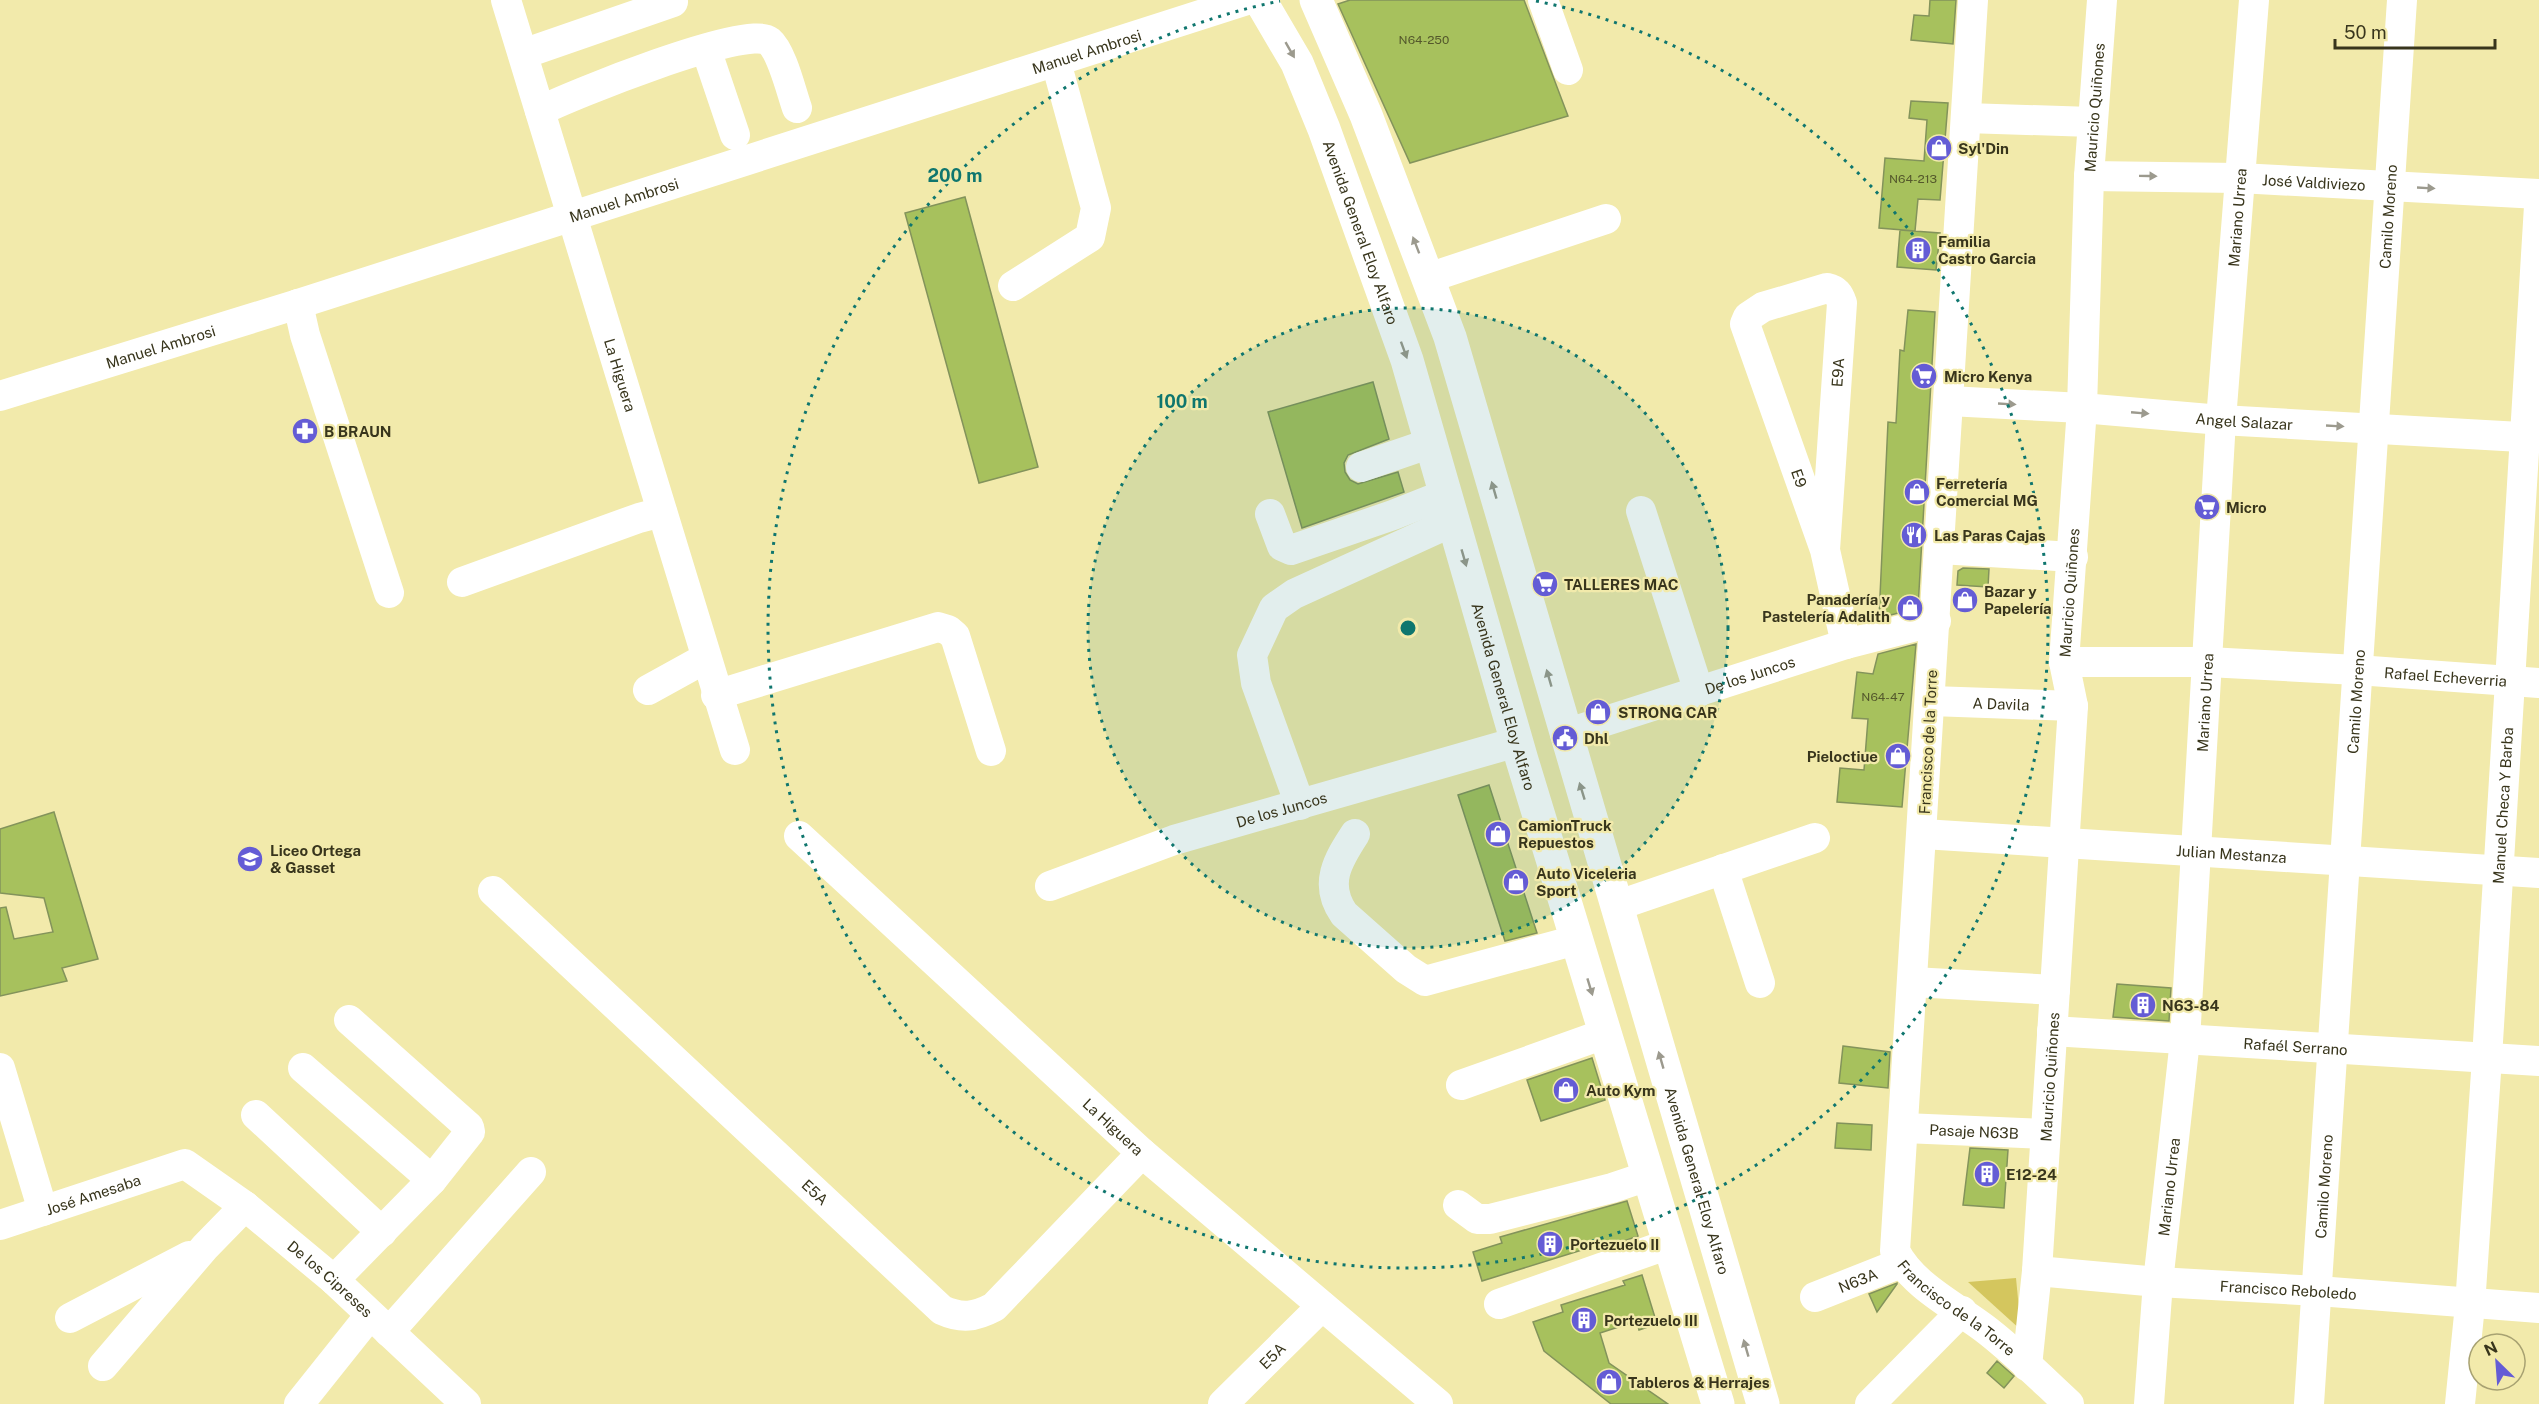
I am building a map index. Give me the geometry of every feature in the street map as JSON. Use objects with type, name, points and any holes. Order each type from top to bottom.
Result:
[{"type":"main road","name":"Avenida General Eloy Alfaro","points":[[1260,0],[1297,63],[1324,129],[1407,360],[1517,742],[1718,1404]]},
{"type":"main road","name":"Avenida General Eloy Alfaro","points":[[1316,0],[1366,115],[1450,337],[1763,1404]]},
{"type":"street","name":"La Higuera","points":[[506,0],[573,215],[716,694],[735,750]]},
{"type":"street","name":"Manuel Ambrosi","points":[[0,396],[298,304],[1248,0]]},
{"type":"street","points":[[1543,0],[1568,70]]},
{"type":"street","name":"Francisco de la Torre","points":[[1973,0],[1923,834],[1895,1251],[1901,1263],[1926,1286],[1962,1311],[2069,1404]]},
{"type":"street","name":"Mauricio Quiñones","points":[[2027,1366],[2037,1271],[2073,706],[2064,662],[2082,408],[2089,176],[2102,0]]},
{"type":"street","name":"Mariano Urrea","points":[[2149,1404],[2158,1282],[2185,1040],[2194,853],[2208,662],[2221,420],[2254,0]]},
{"type":"street","name":"Camilo Moreno","points":[[2309,1404],[2402,0]]},
{"type":"street","points":[[523,54],[673,2]]},
{"type":"street","points":[[540,111],[669,59],[758,37],[769,41],[778,55],[797,108]]},
{"type":"street","points":[[706,49],[735,135]]},
{"type":"street","points":[[1013,286],[1090,237],[1096,208],[1056,62]]},
{"type":"street","points":[[1966,118],[2092,122]]},
{"type":"street","name":"José Valdiviezo","points":[[2089,176],[2239,178],[2539,194]]},
{"type":"street","name":"Manuel Checa Y Barba","points":[[2460,1404],[2470,1304],[2499,870],[2525,682],[2539,206]]},
{"type":"street","points":[[1428,278],[1606,219]]},
{"type":"street","name":"E9A","points":[[1748,317],[1763,307],[1820,288],[1834,290],[1842,303],[1825,550]]},
{"type":"street","points":[[298,304],[305,335],[388,593]]},
{"type":"street","name":"E9","points":[[1748,317],[1745,324],[1747,333],[1825,550],[1846,644]]},
{"type":"street","name":"Angel Salazar","points":[[1949,401],[2082,408],[2221,420],[2531,437]]},
{"type":"street","points":[[1361,467],[1431,443]]},
{"type":"street","points":[[1270,514],[1282,546],[1291,550],[1393,515],[1450,508]]},
{"type":"street","points":[[1300,805],[1256,683],[1252,655],[1262,630],[1274,608],[1294,594],[1450,508]]},
{"type":"street","points":[[1641,510],[1699,692]]},
{"type":"street","points":[[462,582],[639,518],[662,512]]},
{"type":"street","points":[[1940,549],[2073,557]]},
{"type":"street","name":"De los Juncos","points":[[1565,734],[1846,644],[1936,621]]},
{"type":"street","points":[[716,694],[938,627],[948,630],[955,636],[991,751]]},
{"type":"street","points":[[648,690],[706,658]]},
{"type":"street","name":"Rafael Echeverria","points":[[2064,662],[2208,662],[2525,682]]},
{"type":"street","name":"A Davila","points":[[1931,701],[2073,706]]},
{"type":"street","name":"De los Juncos","points":[[1050,886],[1174,840],[1517,742]]},
{"type":"street","points":[[1355,834],[1335,865],[1334,888],[1337,903],[1344,914],[1406,969],[1425,981],[1576,940]]},
{"type":"street","name":"Julian Mestanza","points":[[1923,834],[2194,853],[2539,873]]},
{"type":"street","name":"La Higuera","points":[[799,836],[1142,1153],[1438,1404]]},
{"type":"street","points":[[1616,906],[1815,838]]},
{"type":"street","points":[[1723,869],[1760,983]]},
{"type":"street","name":"E5A","points":[[494,891],[942,1310],[954,1315],[967,1317],[981,1314],[994,1307],[1142,1153]]},
{"type":"street","points":[[1913,982],[2055,990]]},
{"type":"street","points":[[334,1280],[432,1180],[469,1135],[470,1128],[349,1020]]},
{"type":"street","name":"Rafaél Serrano","points":[[2052,1031],[2539,1061]]},
{"type":"street","points":[[1461,1085],[1604,1034]]},
{"type":"street","points":[[0,1068],[43,1212]]},
{"type":"street","points":[[303,1068],[432,1180]]},
{"type":"street","points":[[256,1115],[382,1232]]},
{"type":"street","name":"Pasaje N63B","points":[[1904,1128],[2046,1134]]},
{"type":"street","name":"José Amesaba","points":[[0,1225],[185,1164]]},
{"type":"street","name":"De los Cipreses","points":[[185,1164],[245,1206],[334,1280],[466,1404]]},
{"type":"street","points":[[299,1404],[531,1172]]},
{"type":"street","points":[[1458,1205],[1477,1219],[1490,1219],[1612,1188],[1648,1176]]},
{"type":"street","points":[[103,1365],[205,1247],[245,1206]]},
{"type":"street","points":[[1498,1304],[1669,1244]]},
{"type":"street","points":[[70,1318],[205,1247]]},
{"type":"street","name":"N63A","points":[[1815,1297],[1901,1263]]},
{"type":"street","name":"Francisco Reboledo","points":[[2037,1271],[2158,1282],[2318,1291],[2539,1308]]},
{"type":"street","name":"E5A","points":[[1223,1404],[1322,1306]]},
{"type":"street","points":[[1870,1404],[1962,1311]]},
{"type":"shaded area","points":[[2016,1278],[2021,1330],[1968,1282]]},
{"type":"building","points":[[1350,0],[1524,0],[1568,116],[1410,163],[1338,4]]},
{"type":"building","points":[[1930,0],[1956,0],[1953,44],[1911,40],[1914,15],[1929,16]]},
{"type":"building","points":[[1911,101],[1948,103],[1940,200],[1918,199],[1915,231],[1879,228],[1885,158],[1924,161],[1927,120],[1909,118]]},
{"type":"building","points":[[965,197],[1038,467],[979,483],[905,213]]},
{"type":"building","name":"Familia Castro Garcia","points":[[1900,230],[1940,233],[1936,270],[1897,267]]},
{"type":"building","points":[[1908,310],[1935,312],[1918,608],[1879,618],[1888,422],[1896,423],[1900,350],[1904,351]]},
{"type":"building","points":[[1373,382],[1389,439],[1348,455],[1344,463],[1345,472],[1350,480],[1358,484],[1398,472],[1404,492],[1302,528],[1268,412]]},
{"type":"building","points":[[1963,568],[1989,569],[1988,587],[1957,585],[1958,571]]},
{"type":"building","points":[[1916,644],[1902,807],[1837,802],[1840,768],[1864,770],[1868,719],[1852,718],[1857,672],[1873,674],[1878,654]]},
{"type":"building","points":[[1489,785],[1537,933],[1505,941],[1458,795]]},
{"type":"building","points":[[54,812],[98,959],[62,968],[67,981],[0,996],[0,908],[6,907],[14,939],[53,932],[44,898],[0,893],[0,829]]},
{"type":"building","name":"N63-84","points":[[2117,984],[2171,988],[2169,1021],[2113,1017]]},
{"type":"building","points":[[1843,1046],[1890,1052],[1888,1088],[1839,1083]]},
{"type":"building","name":"Auto Kym","points":[[1592,1058],[1605,1100],[1541,1121],[1527,1080]]},
{"type":"building","points":[[1837,1123],[1872,1125],[1871,1150],[1835,1148]]},
{"type":"building","name":"E12-24","points":[[1970,1148],[2008,1150],[2004,1208],[1963,1205]]},
{"type":"building","name":"Portezuelo II","points":[[1627,1201],[1638,1236],[1599,1250],[1598,1245],[1482,1281],[1473,1252],[1502,1243],[1500,1237]]},
{"type":"building","points":[[1642,1275],[1657,1324],[1639,1330],[1637,1321],[1600,1333],[1609,1363],[1668,1404],[1611,1404],[1544,1351],[1533,1322],[1563,1312],[1561,1305],[1625,1285],[1623,1281]]},
{"type":"building","points":[[1897,1284],[1877,1312],[1869,1294]]},
{"type":"building","points":[[1997,1361],[2014,1376],[2004,1388],[1987,1373]]},
{"type":"place","name":"Syl'Din","points":[[1939,148]]},
{"type":"place","name":"Familia Castro Garcia","points":[[1918,250]]},
{"type":"place","name":"Micro Kenya","points":[[1924,376]]},
{"type":"place","name":"B BRAUN","points":[[305,431]]},
{"type":"place","name":"Ferretería Comercial MG","points":[[1917,492]]},
{"type":"place","name":"Micro","points":[[2207,507]]},
{"type":"place","name":"Las Paras Cajas","points":[[1914,535]]},
{"type":"place","name":"TALLERES MAC","points":[[1545,584]]},
{"type":"place","name":"Bazar y Papelería","points":[[1965,600]]},
{"type":"place","name":"Panadería y Pastelería Adalith","points":[[1910,608]]},
{"type":"place","name":"STRONG CAR","points":[[1598,712]]},
{"type":"place","name":"Dhl","points":[[1565,738]]},
{"type":"place","name":"Pieloctiue","points":[[1898,756]]},
{"type":"place","name":"CamionTruck Repuestos","points":[[1498,834]]},
{"type":"place","name":"Liceo Ortega & Gasset","points":[[250,859]]},
{"type":"place","name":"Auto Viceleria Sport","points":[[1516,882]]},
{"type":"place","name":"N63-84","points":[[2143,1005]]},
{"type":"place","name":"Auto Kym","points":[[1566,1090]]},
{"type":"place","name":"E12-24","points":[[1987,1174]]},
{"type":"place","name":"Portezuelo II","points":[[1550,1244]]},
{"type":"place","name":"Portezuelo III","points":[[1584,1320]]},
{"type":"place","name":"Tableros & Herrajes","points":[[1609,1382]]}]
